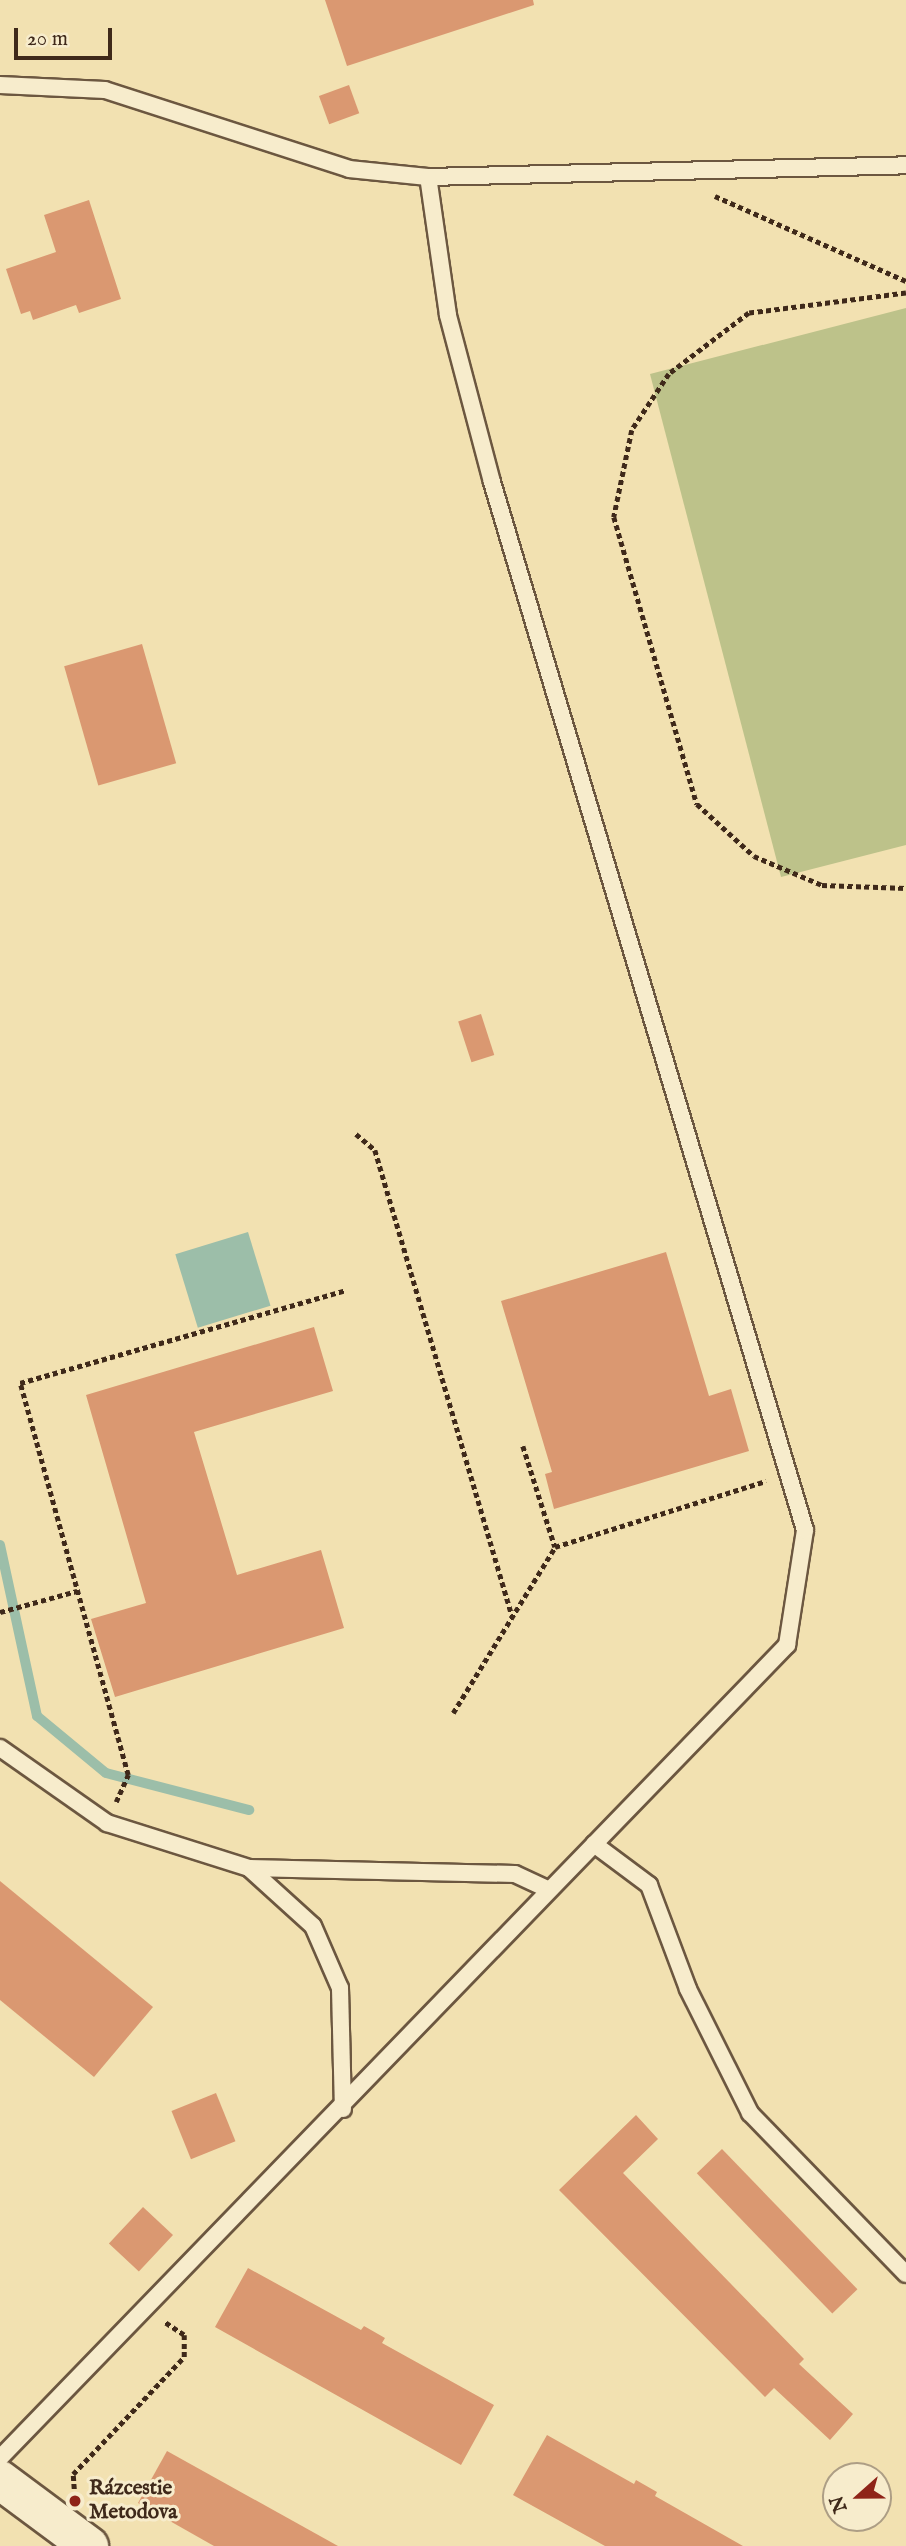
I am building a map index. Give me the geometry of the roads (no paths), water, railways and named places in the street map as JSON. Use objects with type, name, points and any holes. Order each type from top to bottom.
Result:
[{"type":"street","points":[[0,2480],[89,2546]]},
{"type":"lane","points":[[0,85],[105,90],[349,169],[428,177],[664,174],[906,165]]},
{"type":"lane","points":[[0,2458],[144,2308],[343,2109],[547,1889],[788,1645],[805,1530],[492,482],[448,315],[428,177]]},
{"type":"lane","points":[[0,1748],[107,1824],[250,1868],[515,1874],[547,1889]]},
{"type":"lane","points":[[594,1844],[649,1885],[688,1989],[750,2113],[906,2274]]},
{"type":"lane","points":[[250,1868],[313,1926],[340,1988],[343,2109]]},
{"type":"waterway","points":[[0,1545],[37,1716],[106,1773],[249,1810]]},
{"type":"place","name":"Rázcestie Metodova","points":[[75,2501]]}]
